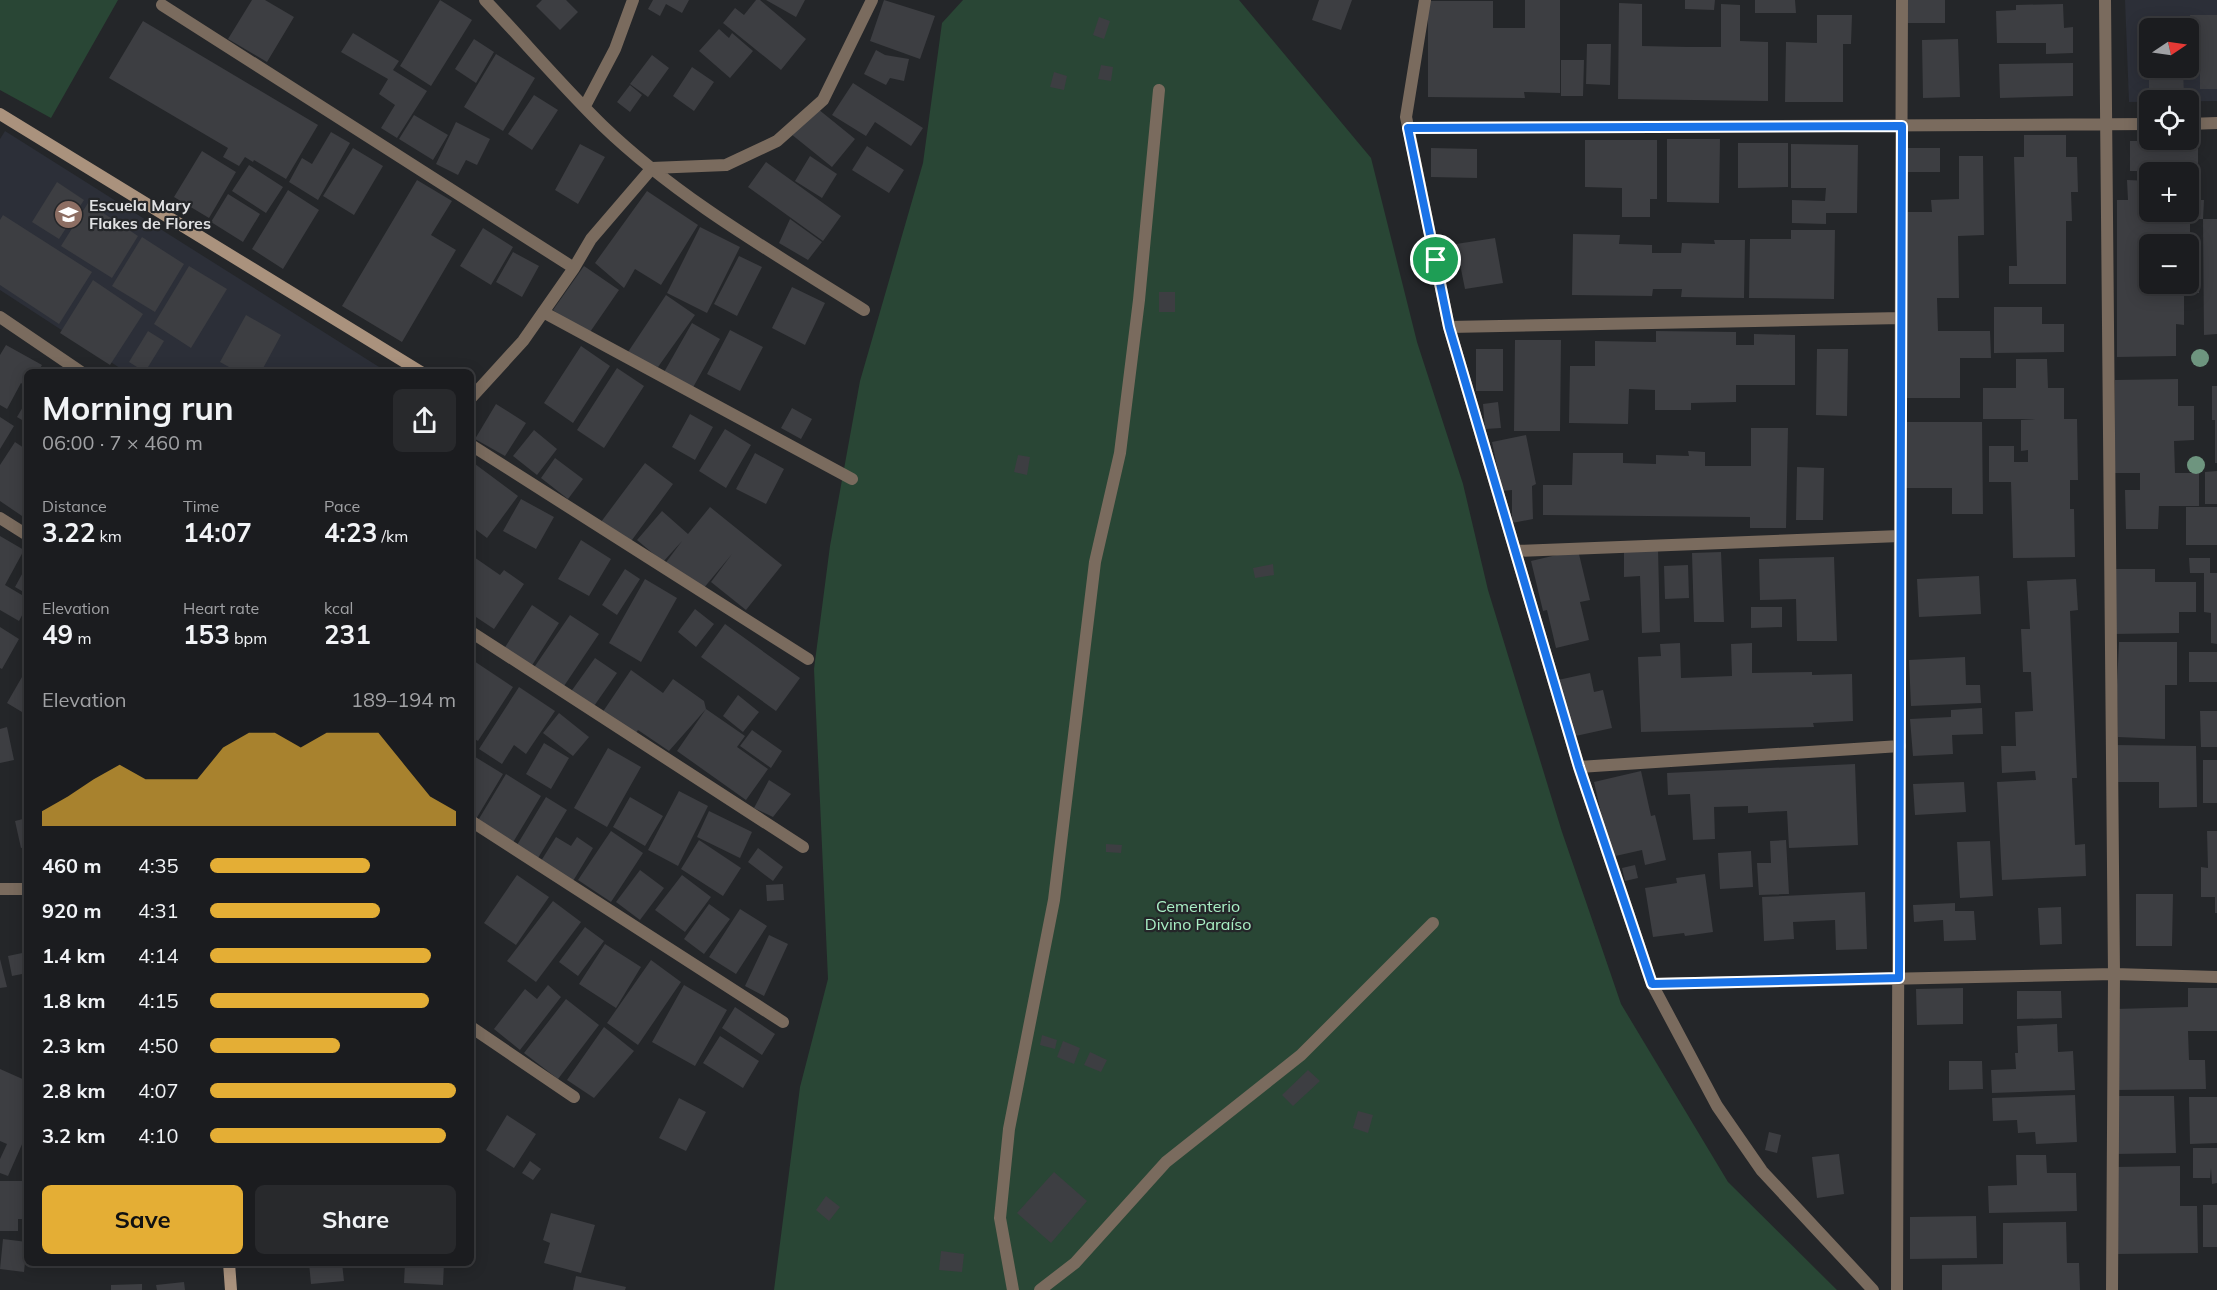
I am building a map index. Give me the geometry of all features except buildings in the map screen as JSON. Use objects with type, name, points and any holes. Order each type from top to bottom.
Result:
[{"type":"street","points":[[484,0],[603,126],[652,168],[715,216],[864,310]]},
{"type":"street","points":[[585,106],[615,49],[633,0]]},
{"type":"street","points":[[474,395],[523,341],[574,268],[591,239],[652,168],[726,165],[777,141],[823,100],[872,0]]},
{"type":"street","points":[[1425,0],[1406,117],[1449,327],[1579,767],[1652,984],[1717,1107],[1762,1172],[1873,1290]]},
{"type":"street","points":[[1898,1290],[1902,0]]},
{"type":"street","points":[[2105,0],[2114,974],[2112,1290]]},
{"type":"street","points":[[162,5],[574,268]]},
{"type":"street","points":[[1013,1290],[1000,1218],[1009,1129],[1054,900],[1095,562],[1120,453],[1139,300],[1159,90]]},
{"type":"street","points":[[0,114],[416,369]]},
{"type":"street","points":[[2199,124],[2217,123]]},
{"type":"street","points":[[1408,128],[2139,124]]},
{"type":"street","points":[[543,312],[852,479]]},
{"type":"street","points":[[0,317],[77,369]]},
{"type":"street","points":[[1449,327],[1901,318]]},
{"type":"street","points":[[474,447],[808,659]]},
{"type":"street","points":[[0,518],[24,533]]},
{"type":"street","points":[[1516,551],[1900,536]]},
{"type":"street","points":[[474,635],[803,847]]},
{"type":"street","points":[[1579,767],[1900,746]]},
{"type":"street","points":[[474,823],[783,1022]]},
{"type":"street","points":[[0,889],[24,889]]},
{"type":"street","points":[[1040,1290],[1075,1263],[1166,1162],[1300,1055],[1433,923]]},
{"type":"street","points":[[1652,984],[2114,974],[2217,977]]},
{"type":"street","points":[[474,1029],[573,1097]]},
{"type":"street","points":[[229,1266],[231,1290]]},
{"type":"shaded area","points":[[2125,0],[2217,0],[2217,101],[2199,101],[2199,90],[2139,90],[2139,102],[2129,102]]},
{"type":"shaded area","name":"Escuela Mary Flakes de Flores","points":[[5,131],[382,369],[121,369],[0,290],[0,139]]},
{"type":"green space","points":[[0,0],[118,0],[51,118],[0,90]]},
{"type":"green space","name":"Cementerio Divino Paraíso","points":[[963,0],[1239,0],[1371,158],[1417,342],[1463,484],[1488,590],[1562,832],[1621,1004],[1728,1182],[1837,1290],[774,1290],[800,1087],[828,979],[814,669],[830,546],[860,381],[923,163],[942,23]]},
{"type":"place","name":"Escuela Mary Flakes de Flores","points":[[68,214]]},
{"type":"route","points":[[1902,126],[1899,978],[1652,984],[1579,767],[1449,327],[1436,260],[1408,128],[1902,126]]}]
